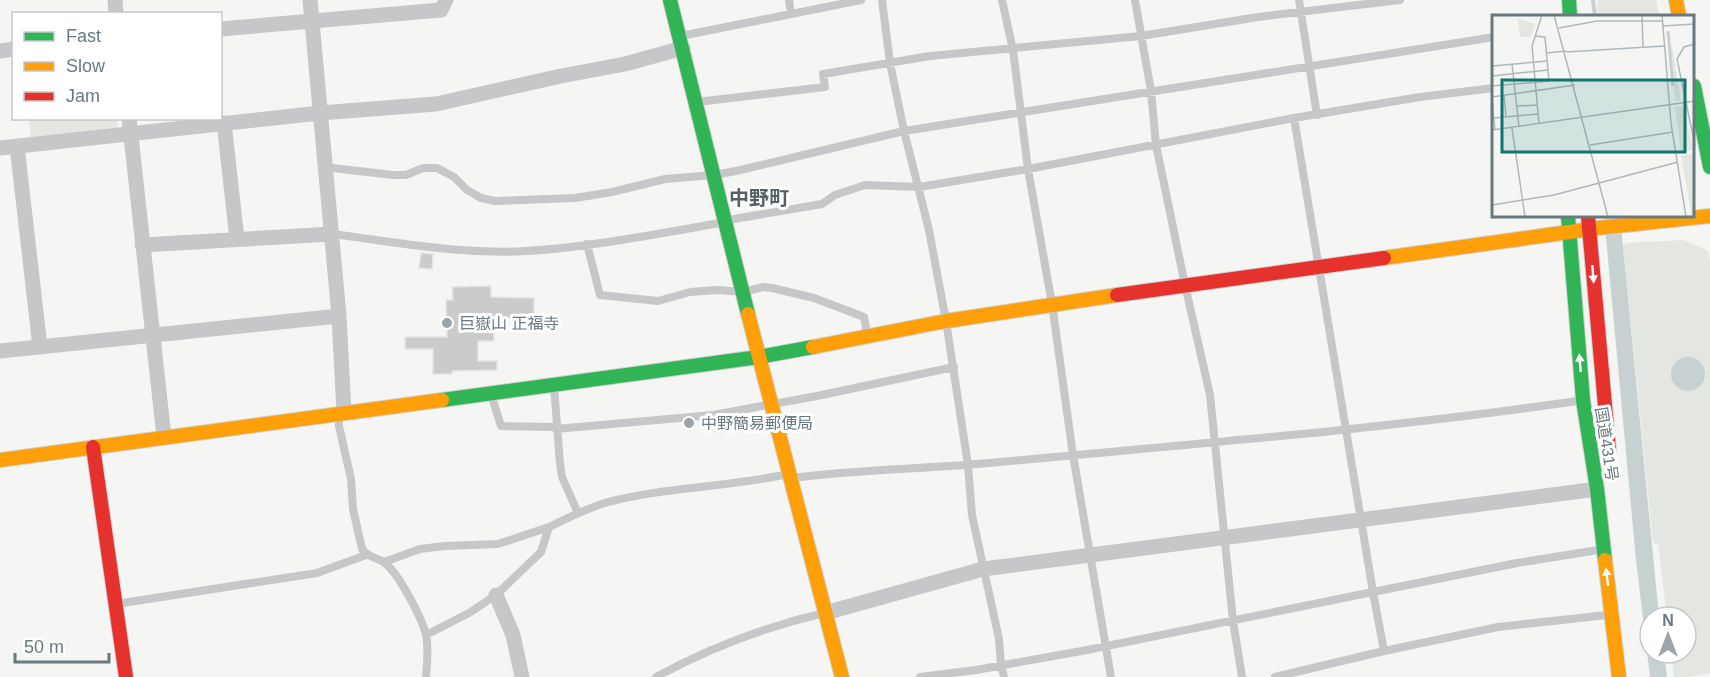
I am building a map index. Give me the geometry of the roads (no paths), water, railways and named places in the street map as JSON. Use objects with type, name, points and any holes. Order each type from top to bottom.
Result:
[{"type":"main road","points":[[670,0],[842,677]]},
{"type":"main road","points":[[1569,0],[1570,15]]},
{"type":"main road","points":[[1676,0],[1679,15]]},
{"type":"main road","points":[[1695,91],[1710,167]]},
{"type":"main road","points":[[1695,218],[1710,216]]},
{"type":"main road","name":"国道431号","points":[[1568,218],[1583,400],[1597,489],[1619,677]]},
{"type":"main road","points":[[0,460],[759,357],[946,321],[1052,304],[1569,232],[1592,225],[1633,225],[1693,218]]},
{"type":"main road","name":"国道431号","points":[[1592,225],[1610,465]]},
{"type":"main road","points":[[93,447],[126,677]]},
{"type":"main road","points":[[1623,591],[1632,666]]},
{"type":"street","points":[[310,0],[339,316],[341,412]]},
{"type":"street","points":[[222,28],[441,10],[447,0]]},
{"type":"street","points":[[0,148],[129,126],[224,123],[320,112],[436,104],[625,64],[681,42]]},
{"type":"street","points":[[224,123],[237,239]]},
{"type":"street","points":[[129,126],[164,437]]},
{"type":"street","points":[[17,146],[40,347]]},
{"type":"street","points":[[142,244],[332,234]]},
{"type":"street","points":[[0,351],[339,316]]},
{"type":"street","points":[[825,613],[983,569],[1597,489]]},
{"type":"street","points":[[496,595],[513,635],[522,677]]},
{"type":"lane","points":[[789,0],[791,14]]},
{"type":"lane","points":[[681,42],[791,14],[861,0]]},
{"type":"lane","points":[[882,0],[890,63],[904,131],[919,187],[946,321],[968,465],[972,515],[999,639],[1004,677]]},
{"type":"lane","points":[[1002,0],[1013,50],[1028,169],[1052,304],[1089,555],[1111,677]]},
{"type":"lane","points":[[1135,0],[1151,91],[1156,145],[1210,395],[1233,621],[1242,677]]},
{"type":"lane","points":[[1299,0],[1317,115]]},
{"type":"lane","points":[[696,102],[825,87],[823,74],[972,51],[1013,50],[1141,36],[1301,11],[1400,0]]},
{"type":"lane","points":[[324,167],[393,175],[406,175],[423,168],[437,168],[481,198],[495,201],[575,198],[665,179],[714,175],[904,131],[1492,37]]},
{"type":"lane","points":[[332,234],[459,250],[527,251],[587,244],[822,204],[835,195],[865,185],[919,187],[1028,169],[1294,118],[1420,97],[1492,88]]},
{"type":"lane","points":[[1294,118],[1384,651]]},
{"type":"lane","points":[[587,244],[600,295],[658,301],[690,292],[717,290],[743,292],[763,287],[772,288],[814,298],[864,317],[867,336]]},
{"type":"lane","points":[[491,393],[501,426],[556,428],[713,415],[954,367]]},
{"type":"lane","points":[[554,384],[562,477],[578,513]]},
{"type":"lane","points":[[384,562],[420,549],[498,544],[549,528],[578,513],[608,502],[643,495],[843,471],[968,465],[1347,429],[1484,414],[1583,400]]},
{"type":"lane","points":[[341,412],[339,426],[351,479],[353,509],[362,549],[366,555],[384,562],[396,574],[412,603],[426,635],[428,656],[426,677]]},
{"type":"lane","points":[[426,635],[469,614],[496,595],[541,552],[549,528]]},
{"type":"lane","points":[[920,677],[975,670],[1106,646],[1517,563],[1604,550]]},
{"type":"lane","points":[[114,604],[317,573],[366,555]]},
{"type":"lane","points":[[658,676],[695,656],[733,640],[782,623],[825,613]]},
{"type":"lane","points":[[1275,677],[1312,673],[1384,651],[1498,627],[1611,615]]},
{"type":"waterway","points":[[1593,0],[1595,15]]},
{"type":"place","name":"巨嶽山 正福寺","points":[[447,323]]},
{"type":"place","name":"中野簡易郵便局","points":[[689,423]]},
{"type":"district","name":"中野町","points":[[759,198]]}]
